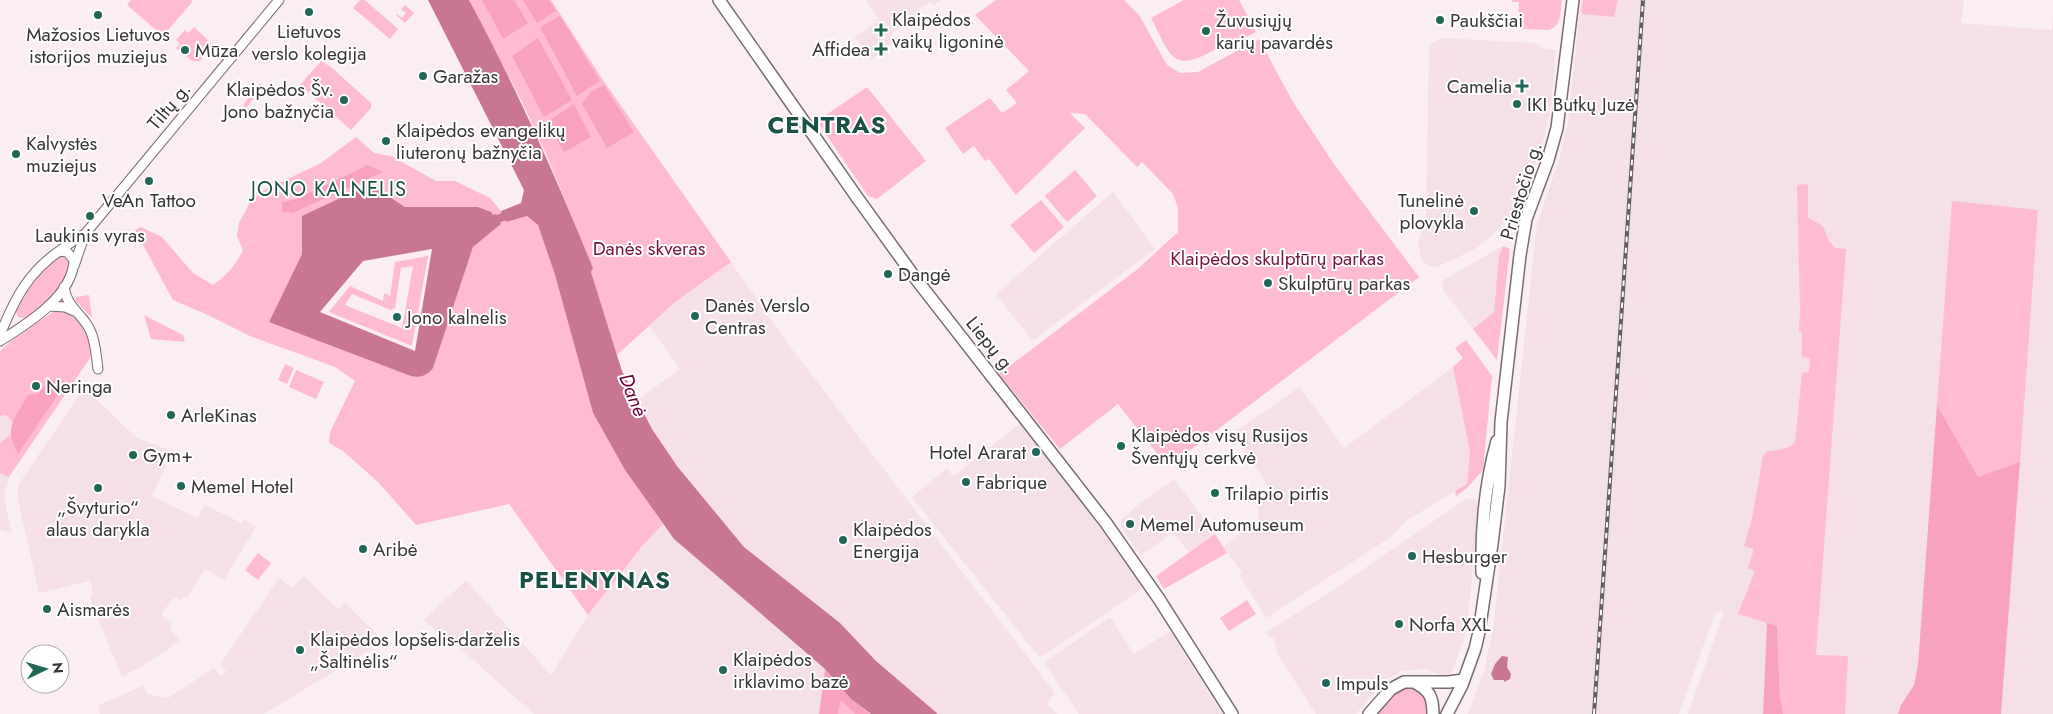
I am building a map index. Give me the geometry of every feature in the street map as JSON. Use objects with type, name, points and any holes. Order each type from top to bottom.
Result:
[{"type":"main road","name":"Liepų g.","points":[[719,0],[916,279],[1106,523],[1155,593],[1232,714]]},
{"type":"main road","name":"Priestočio g.","points":[[1447,714],[1463,682],[1475,649],[1482,606],[1482,543],[1493,485],[1489,470],[1501,422],[1523,232],[1557,128],[1573,0]]},
{"type":"main road","points":[[1413,681],[1428,691],[1432,701],[1433,714]]},
{"type":"main road","points":[[1369,714],[1391,689],[1404,682],[1413,681],[1463,682],[1457,714]]},
{"type":"street","name":"Tiltų g.","points":[[0,336],[20,290],[31,275],[39,266],[85,234],[278,0]]},
{"type":"street","name":"Tiltų g.","points":[[0,341],[48,306],[64,287],[74,268],[85,234]]},
{"type":"street","points":[[59,251],[71,254],[74,260],[74,268]]},
{"type":"street","points":[[64,287],[68,302],[85,321],[91,331],[98,369]]},
{"type":"street","points":[[48,306],[64,307],[76,312]]},
{"type":"street","points":[[12,309],[16,321],[28,322]]},
{"type":"shaded area","points":[[482,0],[514,0],[528,23],[503,39]]},
{"type":"shaded area","points":[[523,0],[549,0],[556,11],[537,23]]},
{"type":"shaded area","name":"Klaipėdos vaikų ligoninė","points":[[866,0],[941,0],[933,5],[930,2],[919,9],[921,13],[892,33],[890,38],[894,44],[871,60],[855,37],[879,19]]},
{"type":"shaded area","points":[[1581,0],[1964,0],[1961,23],[2052,30],[2053,14],[2053,714],[2001,714],[2038,210],[1914,685],[1901,705],[1898,714],[1783,714],[1767,623],[1763,714],[1688,714],[1724,611],[1715,613],[1679,714],[1468,714],[1484,671],[1493,629],[1537,224],[1560,157],[1568,122]]},
{"type":"shaded area","points":[[560,16],[600,81],[577,96],[540,27]]},
{"type":"shaded area","points":[[538,38],[572,100],[544,117],[512,56]]},
{"type":"shaded area","points":[[1441,38],[1536,43],[1542,48],[1556,50],[1551,107],[1541,150],[1521,201],[1511,217],[1473,250],[1437,267],[1433,267],[1425,263],[1421,258],[1418,245],[1426,214],[1429,50],[1432,43]]},
{"type":"shaded area","points":[[604,85],[634,132],[607,148],[582,104],[591,92]]},
{"type":"shaded area","points":[[574,104],[591,137],[564,152],[547,122]]},
{"type":"shaded area","points":[[366,164],[383,172],[293,213],[282,212],[282,202],[295,199]]},
{"type":"shaded area","points":[[1113,192],[1155,249],[1032,341],[996,294]]},
{"type":"shaded area","points":[[1503,246],[1499,257],[1494,312],[1473,329],[1443,290],[1442,283],[1460,270]]},
{"type":"shaded area","points":[[731,262],[792,349],[1055,693],[1047,704],[1057,714],[938,714],[876,661],[840,623],[744,547],[677,466],[652,429],[637,400],[680,369],[649,326],[674,303]]},
{"type":"shaded area","points":[[1453,367],[1470,452],[1467,484],[1406,521],[1391,537],[1266,618],[1239,574],[1242,572],[1223,547],[1259,518],[1257,502],[1271,490],[1233,433],[1300,387],[1344,448]]},
{"type":"shaded area","points":[[60,379],[66,383],[18,454],[11,430],[19,409],[28,395],[38,394],[48,381]]},
{"type":"shaded area","points":[[81,392],[87,392],[94,397],[137,438],[172,451],[152,496],[198,518],[205,505],[242,523],[244,519],[256,527],[224,580],[205,569],[187,598],[184,596],[181,600],[174,598],[161,614],[173,624],[170,629],[179,640],[169,649],[122,677],[91,602],[90,595],[93,594],[90,581],[39,593],[17,496],[19,484]]},
{"type":"shaded area","points":[[1937,405],[1978,477],[2020,462],[2001,714],[1898,714],[1901,705],[1914,685],[1918,665]]},
{"type":"shaded area","points":[[6,415],[13,423],[11,434],[0,443],[0,416]]},
{"type":"shaded area","points":[[1022,422],[1088,509],[1143,588],[1043,656],[1038,656],[912,497],[947,468],[952,475],[956,474]]},
{"type":"shaded area","points":[[0,473],[9,477],[4,497],[12,533],[0,530]]},
{"type":"shaded area","points":[[1174,479],[1215,534],[1189,553],[1173,532],[1141,556],[1121,527],[1122,519],[1139,504]]},
{"type":"shaded area","points":[[1467,498],[1476,500],[1480,507],[1468,616],[1464,638],[1450,678],[1444,679],[1441,675],[1425,669],[1402,671],[1387,679],[1356,714],[1316,714],[1279,657],[1274,639],[1265,633],[1333,590]]},
{"type":"shaded area","points":[[663,524],[674,539],[825,669],[819,714],[534,714],[444,634],[423,621],[466,580],[551,675],[588,615],[643,545]]},
{"type":"shaded area","name":"Klaipėdos lopšelis-darželis „Šaltinėlis“","points":[[304,576],[338,609],[345,603],[384,641],[264,714],[100,714],[98,705],[143,686],[147,694],[168,698],[214,668],[220,676],[226,672],[221,663],[279,578],[292,588]]},
{"type":"shaded area","points":[[1110,617],[1134,654],[1170,631],[1222,714],[1079,714],[1045,664],[1046,661]]},
{"type":"shaded area","points":[[1767,623],[1777,626],[1780,696],[1783,714],[1763,714]]},
{"type":"shaded area","points":[[825,669],[851,699],[870,714],[855,714],[841,701],[838,714],[819,714]]},
{"type":"green space","points":[[131,0],[193,1],[163,36],[127,5]]},
{"type":"green space","points":[[360,0],[365,0],[398,29],[390,39],[353,8]]},
{"type":"green space","name":"Danės skveras","points":[[469,0],[551,0],[605,83],[731,262],[674,303],[617,355],[591,272],[593,268],[546,154],[522,102]]},
{"type":"green space","name":"Klaipėdos skulptūrų parkas","points":[[996,0],[1124,0],[1139,15],[1167,65],[1180,73],[1198,72],[1259,39],[1293,102],[1336,167],[1419,277],[1168,467],[1118,404],[1060,449],[999,374],[1139,268],[1178,232],[1178,208],[1173,194],[1142,162],[1137,167],[1085,114],[1070,113],[1085,128],[1016,195],[989,159],[985,161],[974,146],[963,154],[945,128],[990,98],[1002,113],[1017,103],[1006,90],[1029,71],[975,15]]},
{"type":"green space","points":[[1184,0],[1239,0],[1256,32],[1220,51],[1216,49],[1201,57],[1181,60],[1174,57],[1168,51],[1151,18]]},
{"type":"green space","points":[[1512,0],[1562,0],[1558,22],[1549,30],[1521,29],[1518,24],[1519,2],[1512,2]]},
{"type":"green space","points":[[1583,0],[1618,0],[1614,17],[1583,14],[1581,11]]},
{"type":"green space","points":[[405,5],[414,13],[405,23],[396,15],[402,18],[406,13],[401,9]]},
{"type":"green space","points":[[194,27],[213,45],[200,61],[192,61],[176,48],[180,44],[176,40],[185,30],[188,33]]},
{"type":"green space","points":[[321,61],[331,67],[371,103],[371,108],[351,130],[300,85]]},
{"type":"green space","points":[[260,83],[263,86],[246,108],[243,105]]},
{"type":"green space","points":[[867,87],[926,161],[877,199],[868,196],[819,124],[820,119]]},
{"type":"green space","points":[[356,137],[374,153],[391,156],[436,181],[455,181],[490,198],[501,211],[506,222],[527,216],[538,225],[555,275],[593,413],[625,470],[663,524],[643,545],[588,615],[509,504],[416,525],[378,482],[343,451],[329,443],[330,432],[355,381],[335,367],[250,336],[173,300],[135,230],[141,227],[162,237],[193,273],[213,285],[230,270],[243,250],[237,236],[239,223],[250,202],[260,192],[321,163]],"holes":[[[366,164],[382,172],[293,213],[282,212],[282,202],[294,199]],[[370,184],[405,207],[478,207],[492,215],[496,214],[501,224],[473,247],[433,368],[269,322],[302,254]]]},
{"type":"green space","points":[[1075,170],[1097,196],[1067,222],[1045,196]]},
{"type":"green space","points":[[1808,184],[1808,218],[1823,226],[1829,241],[1835,248],[1846,249],[1816,655],[1848,656],[1845,714],[1783,714],[1780,696],[1777,626],[1738,614],[1755,571],[1748,568],[1754,549],[1744,546],[1752,519],[1763,456],[1766,452],[1785,448],[1795,442],[1802,373],[1809,372],[1810,358],[1802,357],[1802,332],[1799,331],[1797,185]]},
{"type":"green space","points":[[1041,200],[1064,227],[1034,253],[1010,225]]},
{"type":"green space","points":[[1952,201],[2038,210],[2020,462],[1978,478],[1937,405]]},
{"type":"green space","points":[[1503,246],[1510,249],[1497,360],[1473,329],[1494,312],[1499,256]]},
{"type":"green space","points":[[61,255],[70,258],[69,269],[62,283],[40,309],[25,318],[18,317],[15,310],[29,286],[46,266]]},
{"type":"green space","points":[[428,256],[412,346],[329,312],[350,286],[383,301],[384,294],[386,293],[390,297],[395,262]],"holes":[[[413,266],[402,328],[345,305],[352,294],[391,310],[395,308],[401,268]]]},
{"type":"green space","points":[[89,295],[92,318],[75,300],[77,297]]},
{"type":"green space","points":[[56,310],[72,316],[84,326],[90,341],[90,358],[9,477],[0,473],[0,443],[11,434],[18,453],[66,383],[38,394],[23,404],[13,423],[6,415],[0,416],[0,351],[20,333]]},
{"type":"green space","points":[[144,315],[183,335],[185,342],[151,339]]},
{"type":"green space","points":[[1466,340],[1492,376],[1483,470],[1467,488],[1456,496],[1455,491],[1467,484],[1470,452],[1453,367],[1463,358],[1455,348]]},
{"type":"green space","points":[[285,364],[294,368],[287,384],[278,380]]},
{"type":"green space","points":[[296,370],[324,382],[316,399],[289,387]]},
{"type":"green space","points":[[1215,534],[1227,553],[1164,589],[1156,576]]},
{"type":"green space","points":[[258,553],[271,563],[258,580],[245,570]]},
{"type":"green space","points":[[1247,600],[1256,614],[1229,631],[1220,618]]},
{"type":"green space","points":[[1405,687],[1416,688],[1427,696],[1427,714],[1376,714],[1396,692]]},
{"type":"green space","points":[[841,701],[855,714],[838,714]]},
{"type":"water","name":"Danė","points":[[428,0],[469,0],[519,99],[579,234],[593,268],[591,272],[622,371],[652,429],[677,466],[744,547],[840,623],[876,661],[938,714],[871,714],[851,699],[825,669],[674,539],[625,470],[593,413],[555,275],[538,225],[527,216],[506,222],[501,211],[521,203],[524,190]]},
{"type":"water","points":[[370,184],[405,207],[478,207],[491,212],[493,215],[496,214],[501,224],[473,247],[433,368],[428,373],[418,377],[411,376],[269,322],[302,254],[302,216]],"holes":[[[432,249],[415,351],[320,312],[363,261]]]},
{"type":"water","points":[[1502,656],[1508,657],[1507,667],[1511,674],[1510,679],[1504,682],[1504,680],[1494,680],[1491,674],[1495,664]]},
{"type":"waterway","points":[[498,219],[512,213]]},
{"type":"railway","points":[[1594,714],[1643,0]]},
{"type":"place","name":"Lietuvos verslo kolegija","points":[[309,12]]},
{"type":"place","name":"Mažosios Lietuvos istorijos muziejus","points":[[98,15]]},
{"type":"place","name":"Paukščiai","points":[[1440,20]]},
{"type":"place","name":"Klaipėdos vaikų ligoninė","points":[[881,30]]},
{"type":"place","name":"Žuvusiųjų karių pavardės","points":[[1206,31]]},
{"type":"place","name":"Affidea","points":[[881,49]]},
{"type":"place","name":"Mūza","points":[[185,50]]},
{"type":"place","name":"Garažas","points":[[423,76]]},
{"type":"place","name":"Camelia","points":[[1522,86]]},
{"type":"place","name":"Klaipėdos Šv. Jono bažnyčia","points":[[344,100]]},
{"type":"place","name":"IKI Butkų Juzė","points":[[1517,104]]},
{"type":"place","name":"Klaipėdos evangelikų liuteronų bažnyčia","points":[[386,141]]},
{"type":"place","name":"Kalvystės muziejus","points":[[16,154]]},
{"type":"place","name":"VeAn Tattoo","points":[[149,181]]},
{"type":"place","name":"Tunelinė plovykla","points":[[1474,211]]},
{"type":"place","name":"Laukinis vyras","points":[[90,216]]},
{"type":"place","name":"Dangė","points":[[888,274]]},
{"type":"place","name":"Skulptūrų parkas","points":[[1268,283]]},
{"type":"place","name":"Danės Verslo Centras","points":[[695,316]]},
{"type":"place","name":"Jono kalnelis","points":[[397,317]]},
{"type":"place","name":"Neringa","points":[[36,386]]},
{"type":"place","name":"ArleKinas","points":[[171,415]]},
{"type":"place","name":"Klaipėdos visų Rusijos Šventųjų cerkvė","points":[[1121,446]]},
{"type":"place","name":"Hotel Ararat","points":[[1036,452]]},
{"type":"place","name":"Gym+","points":[[133,455]]},
{"type":"place","name":"Fabrique","points":[[966,482]]},
{"type":"place","name":"Memel Hotel","points":[[181,486]]},
{"type":"place","name":"„Švyturio“ alaus darykla","points":[[98,488]]},
{"type":"place","name":"Trilapio pirtis","points":[[1215,493]]},
{"type":"place","name":"Memel Automuseum","points":[[1130,524]]},
{"type":"place","name":"Klaipėdos Energija","points":[[843,540]]},
{"type":"place","name":"Aribė","points":[[363,549]]},
{"type":"place","name":"Hesburger","points":[[1412,556]]},
{"type":"place","name":"Aismarės","points":[[47,609]]},
{"type":"place","name":"Norfa XXL","points":[[1399,624]]},
{"type":"place","name":"Klaipėdos lopšelis-darželis „Šaltinėlis“","points":[[300,650]]},
{"type":"place","name":"Klaipėdos irklavimo bazė","points":[[723,670]]},
{"type":"place","name":"Impuls","points":[[1326,683]]},
{"type":"district","name":"CENTRAS","points":[[827,124]]},
{"type":"district","name":"JONO KALNELIS","points":[[329,189]]},
{"type":"district","name":"PELENYNAS","points":[[595,579]]}]
